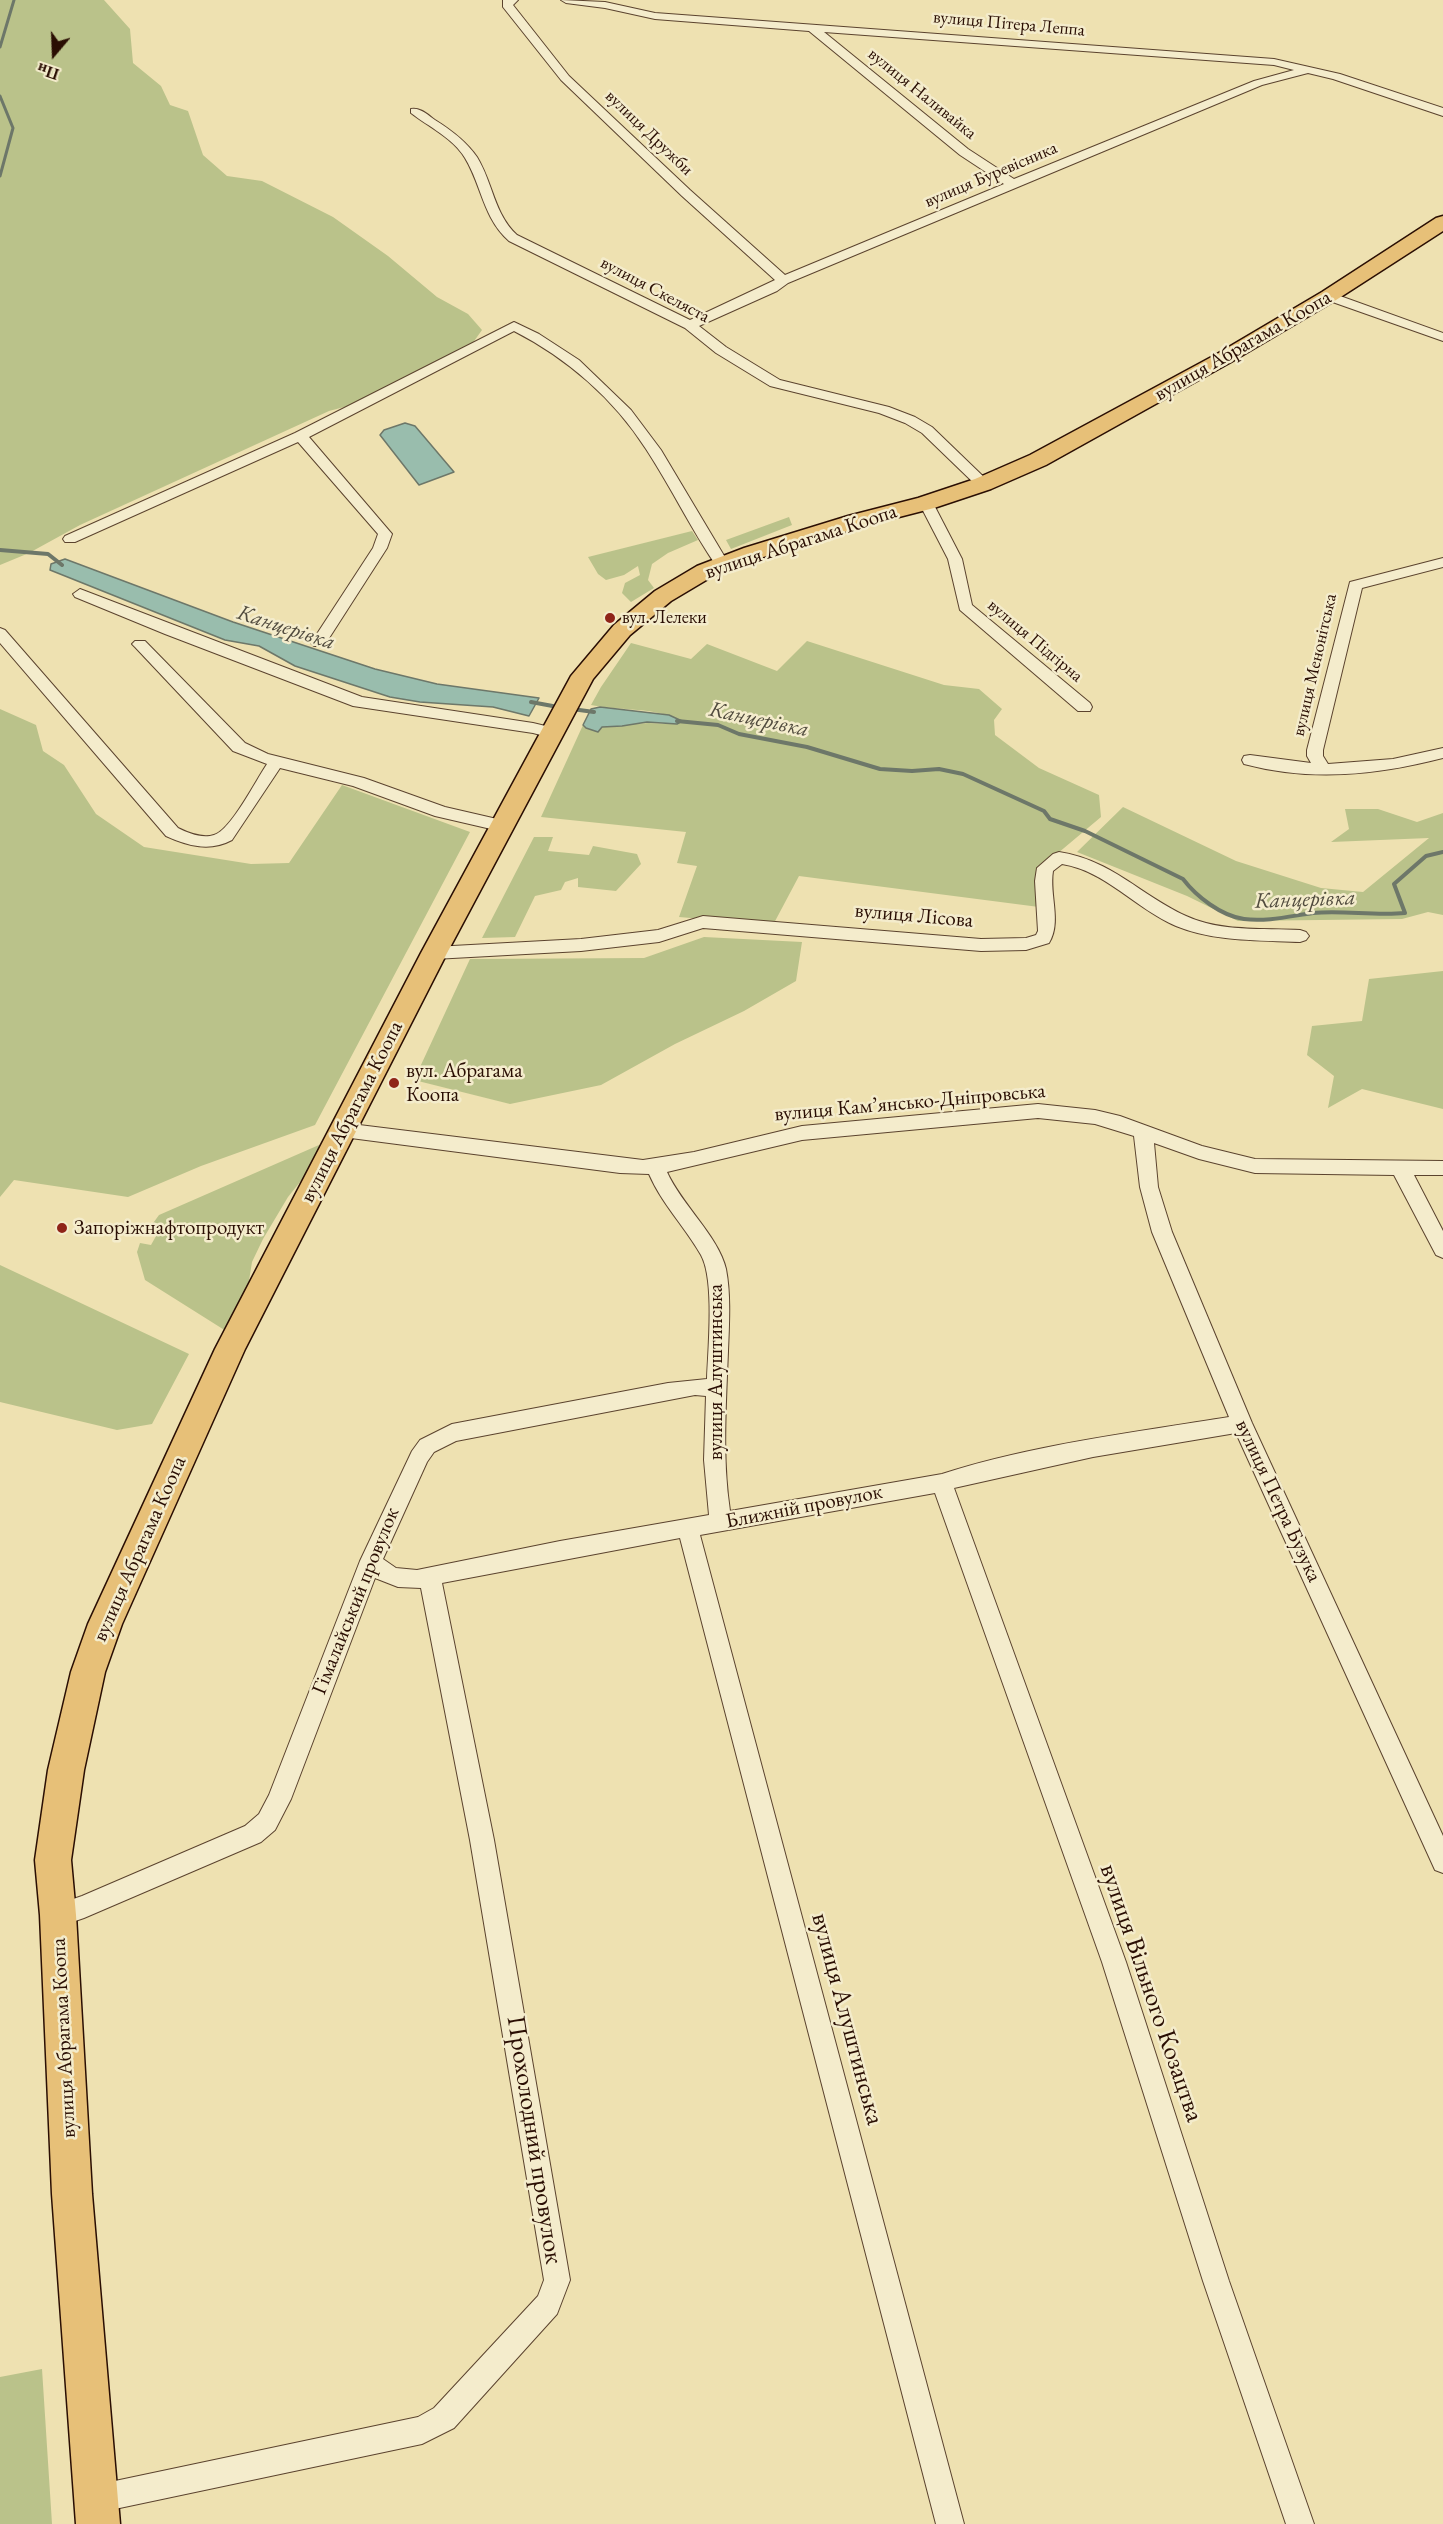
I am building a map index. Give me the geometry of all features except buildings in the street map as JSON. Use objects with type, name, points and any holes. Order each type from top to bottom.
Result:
[{"type":"main road","name":"вулиця Абрагама Коопа","points":[[97,2511],[72,2194],[58,1916],[53,1860],[66,1770],[88,1672],[105,1624],[230,1350],[434,953],[583,676],[622,630],[663,596],[722,564],[856,521],[926,503],[983,484],[1038,460],[1101,427],[1329,296],[1443,222]]},
{"type":"street","name":"вулиця Дружби","points":[[511,0],[507,6],[565,78],[686,193],[783,280]]},
{"type":"street","name":"вулиця Пітера Леппа","points":[[566,0],[605,5],[647,15],[1274,63],[1310,69],[1443,112]]},
{"type":"street","name":"вулиця Наливайка","points":[[810,26],[964,152],[1014,185]]},
{"type":"street","name":"вулиця Буревісника","points":[[690,325],[772,288],[783,280],[1191,110],[1268,80],[1310,69]]},
{"type":"street","name":"вулиця Скеляста","points":[[415,111],[462,145],[478,171],[489,205],[507,234],[543,254],[690,325],[721,350],[775,383],[885,410],[910,420],[927,430],[983,484]]},
{"type":"street","points":[[1329,296],[1443,337]]},
{"type":"street","points":[[70,539],[300,436],[514,326],[533,334],[580,368],[621,405],[653,448],[722,564]]},
{"type":"street","points":[[300,436],[385,534],[380,548],[319,643]]},
{"type":"street","name":"вулиця Підгірна","points":[[926,503],[955,559],[965,608],[1084,707]]},
{"type":"street","name":"вулиця Менонітська","points":[[1324,771],[1315,756],[1315,750],[1355,585],[1443,562]]},
{"type":"street","points":[[80,594],[170,631],[359,702],[533,728],[552,733]]},
{"type":"street","points":[[0,633],[172,832],[183,838],[211,841],[226,836],[276,762]]},
{"type":"street","points":[[140,644],[239,747],[276,762],[340,777],[441,812],[504,826]]},
{"type":"street","points":[[1251,760],[1300,770],[1362,770],[1443,753]]},
{"type":"street","name":"вулиця Лісова","points":[[434,953],[581,945],[659,936],[693,924],[711,922],[981,945],[1026,944],[1044,939],[1047,931],[1043,881],[1045,868],[1059,858],[1083,861],[1165,912],[1206,929],[1300,936]]},
{"type":"street","name":"вулиця Кам’янсько-Дніпровська","points":[[343,1130],[620,1166],[655,1167],[723,1153],[769,1138],[802,1133],[1038,1111],[1095,1117],[1120,1123],[1229,1161],[1255,1166],[1443,1168]]},
{"type":"street","name":"вулиця Петра Бузука","points":[[1143,1131],[1149,1187],[1162,1232],[1242,1423],[1443,1862]]},
{"type":"street","name":"вулиця Алуштинська","points":[[655,1167],[666,1191],[711,1254],[716,1269],[716,1484],[721,1523]]},
{"type":"street","points":[[1401,1169],[1443,1250]]},
{"type":"street","name":"Гімалайський провулок","points":[[58,1916],[253,1834],[267,1822],[279,1798],[371,1561],[419,1457],[427,1446],[452,1433],[668,1391],[716,1388]]},
{"type":"street","name":"Ближній провулок","points":[[371,1561],[380,1571],[403,1580],[430,1577],[560,1550],[942,1483],[969,1474],[1094,1448],[1242,1423]]},
{"type":"street","name":"вулиця Вільного Козацтва","points":[[942,1483],[1024,1706],[1114,1962],[1216,2281],[1300,2524]]},
{"type":"street","name":"вулиця Алуштинська","points":[[688,1529],[886,2272],[950,2524]]},
{"type":"street","name":"Прохолодний провулок","points":[[97,2511],[422,2430],[435,2424],[444,2418],[548,2304],[554,2292],[557,2280],[494,1902],[465,1738],[430,1577]]},
{"type":"green space","points":[[0,0],[104,0],[130,29],[133,63],[161,86],[170,105],[188,111],[203,155],[227,176],[262,181],[333,217],[388,256],[437,297],[468,314],[482,330],[467,351],[363,402],[329,411],[80,525],[29,553],[0,565]]},
{"type":"green space","points":[[789,517],[792,525],[731,549],[726,540]]},
{"type":"green space","points":[[692,531],[698,540],[668,553],[652,564],[648,580],[654,588],[631,602],[622,593],[625,583],[640,575],[638,566],[624,575],[606,580],[598,574],[588,557]]},
{"type":"green space","points":[[807,641],[944,685],[979,689],[1002,709],[994,720],[995,735],[1039,768],[1099,795],[1101,817],[1039,869],[1039,907],[799,876],[773,925],[679,917],[697,866],[677,863],[686,832],[541,817],[583,725],[670,724],[682,721],[661,713],[591,705],[631,643],[691,659],[707,644],[777,671]]},
{"type":"green space","points":[[0,709],[36,725],[43,751],[64,765],[96,814],[144,847],[251,864],[289,863],[342,785],[470,832],[315,1125],[201,1166],[128,1197],[14,1180],[0,1197]]},
{"type":"green space","points":[[1123,807],[1236,861],[1321,888],[1363,892],[1429,838],[1331,842],[1349,829],[1345,809],[1378,809],[1417,822],[1443,813],[1443,915],[1428,912],[1402,919],[1238,921],[1187,896],[1077,852]]},
{"type":"green space","points":[[534,837],[553,837],[548,851],[589,855],[593,846],[637,854],[641,864],[616,891],[578,887],[578,878],[565,882],[561,890],[535,896],[515,937],[482,938]]},
{"type":"green space","points":[[704,937],[802,942],[796,981],[744,1011],[675,1044],[601,1085],[510,1104],[414,1080],[470,959],[644,958]]},
{"type":"green space","points":[[1443,971],[1443,1109],[1362,1089],[1328,1108],[1334,1076],[1307,1055],[1312,1026],[1362,1021],[1369,979]]},
{"type":"green space","points":[[319,1145],[318,1154],[308,1172],[288,1197],[263,1239],[252,1262],[248,1287],[226,1331],[145,1280],[137,1252],[140,1243],[151,1245],[160,1229],[151,1226],[159,1215]]},
{"type":"green space","points":[[0,1265],[189,1354],[152,1424],[117,1430],[0,1402]]},
{"type":"green space","points":[[42,2369],[52,2524],[0,2524],[0,2377]]},
{"type":"shaded area","points":[[405,423],[415,426],[454,472],[419,485],[380,435],[384,430]]},
{"type":"shaded area","points":[[65,559],[233,622],[375,669],[437,684],[539,698],[529,716],[493,707],[420,702],[390,697],[295,666],[259,646],[225,640],[50,570],[51,564]]},
{"type":"shaded area","points":[[600,707],[669,715],[682,721],[677,724],[647,722],[602,727],[598,732],[586,728],[583,725],[591,709]]},
{"type":"waterway","points":[[0,47],[14,0]]},
{"type":"waterway","points":[[0,96],[13,128],[0,176]]},
{"type":"waterway","name":"Канцерівка","points":[[0,550],[48,554],[62,565]]},
{"type":"waterway","name":"Канцерівка","points":[[531,702],[558,707]]},
{"type":"waterway","name":"Канцерівка","points":[[572,709],[594,712]]},
{"type":"waterway","name":"Канцерівка","points":[[677,721],[718,725],[739,734],[807,747],[880,769],[912,771],[939,769],[963,774],[1044,811],[1050,819],[1085,831],[1183,879],[1218,910],[1244,919],[1270,919],[1324,912],[1405,913],[1394,884],[1426,856],[1443,852]]},
{"type":"place","name":"вул. Лелеки","points":[[610,618]]},
{"type":"place","name":"вул. Абрагама Коопа","points":[[394,1083]]},
{"type":"place","name":"Запоріжнафтопродукт","points":[[62,1228]]}]
